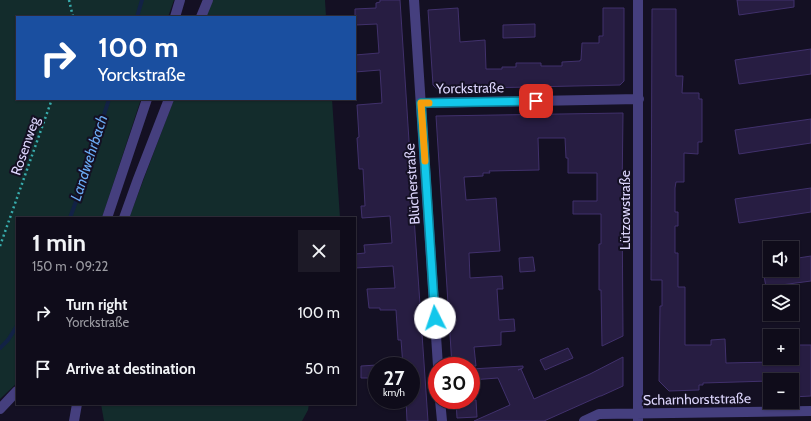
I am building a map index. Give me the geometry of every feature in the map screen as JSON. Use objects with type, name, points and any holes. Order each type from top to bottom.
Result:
[{"type":"street","points":[[175,16],[180,0]]},
{"type":"street","points":[[201,16],[208,0]]},
{"type":"street","name":"Blücherstraße","points":[[414,0],[437,357]]},
{"type":"street","name":"Lützowstraße","points":[[638,0],[639,417]]},
{"type":"street","name":"Yorckstraße","points":[[421,103],[639,99]]},
{"type":"street","points":[[108,217],[147,100]]},
{"type":"street","points":[[124,217],[169,100]]},
{"type":"street","points":[[0,409],[16,392]]},
{"type":"street","points":[[74,421],[77,405]]},
{"type":"street","points":[[441,409],[442,421]]},
{"type":"street","name":"Scharnhorststraße","points":[[584,421],[599,414],[639,417],[811,411]]},
{"type":"path","points":[[69,0],[73,16]]},
{"type":"path","name":"Rosenweg","points":[[0,246],[52,100]]},
{"type":"green space","points":[[0,0],[174,0],[168,16],[16,16],[16,100],[141,100],[102,217],[16,217],[16,384],[0,399]]},
{"type":"green space","points":[[212,0],[325,0],[326,16],[206,16]]},
{"type":"green space","points":[[174,100],[332,100],[340,217],[129,217]]},
{"type":"green space","points":[[101,405],[309,405],[302,421],[104,421]]},
{"type":"building","points":[[380,0],[400,0],[428,421],[407,421],[406,409],[420,409],[420,357],[402,357],[401,340],[398,340],[396,310],[369,308],[367,289],[395,288],[393,266],[356,268],[356,254],[365,253],[364,245],[392,243],[390,216],[362,218],[361,206],[365,206],[363,169],[359,169],[357,105],[382,103],[380,70],[356,72],[356,55],[379,53],[377,24],[356,25],[355,9],[376,8],[376,3],[380,2]]},
{"type":"building","points":[[737,0],[794,0],[794,7],[739,15]]},
{"type":"building","points":[[458,8],[460,42],[485,40],[486,69],[502,69],[502,67],[516,67],[516,63],[541,63],[541,66],[562,66],[562,62],[580,61],[582,43],[599,43],[599,36],[603,36],[603,8],[624,8],[624,81],[620,85],[437,89],[433,85],[428,10]]},
{"type":"building","points":[[652,9],[676,9],[676,76],[683,76],[682,93],[699,93],[699,99],[702,99],[702,142],[698,142],[698,154],[684,153],[684,182],[676,182],[675,188],[675,212],[678,212],[678,226],[675,226],[675,253],[678,253],[678,287],[685,287],[685,345],[711,345],[711,340],[725,339],[726,363],[763,362],[763,365],[799,365],[799,345],[811,345],[811,396],[799,397],[799,373],[763,373],[763,381],[703,383],[703,385],[699,385],[699,390],[669,391],[659,381],[660,306],[662,306],[662,280],[651,280]]},
{"type":"building","points":[[535,24],[535,37],[503,38],[503,25]]},
{"type":"building","points":[[811,49],[811,74],[739,84],[735,60]]},
{"type":"building","points":[[623,113],[623,336],[602,346],[601,290],[599,290],[599,244],[601,244],[601,214],[573,214],[573,201],[597,201],[597,173],[568,173],[568,158],[566,158],[565,138],[538,138],[539,170],[489,171],[490,173],[483,173],[483,176],[464,177],[466,200],[496,198],[500,251],[469,253],[470,278],[502,276],[503,289],[497,289],[499,320],[514,319],[515,331],[501,332],[501,345],[474,347],[475,357],[451,357],[436,116]]},
{"type":"building","points":[[811,119],[811,143],[739,154],[735,130]]},
{"type":"building","points":[[811,188],[811,212],[739,223],[735,199]]},
{"type":"building","points":[[811,256],[811,281],[781,285],[766,285],[764,277],[799,277],[799,258]]},
{"type":"building","points":[[533,257],[535,271],[520,272],[519,258]]},
{"type":"building","points":[[568,348],[573,358],[545,370],[540,360]]},
{"type":"building","points":[[623,357],[623,386],[544,421],[474,421],[510,405],[498,378],[480,379],[480,368],[523,366],[523,368],[518,370],[521,369],[534,399],[590,374]]},
{"type":"building","points":[[361,366],[368,366],[368,378],[361,378]]},
{"type":"building","points":[[456,409],[477,409],[477,417],[457,418]]},
{"type":"waterway","name":"Landwehrbach","points":[[137,16],[142,0]]},
{"type":"waterway","name":"Landwehrbach","points":[[70,217],[109,100]]},
{"type":"waterway","name":"Landwehrbach","points":[[0,348],[8,340],[16,328]]},
{"type":"slow traffic","points":[[425,161],[421,103],[429,103]]},
{"type":"route","points":[[435,318],[421,103],[536,101]]}]
